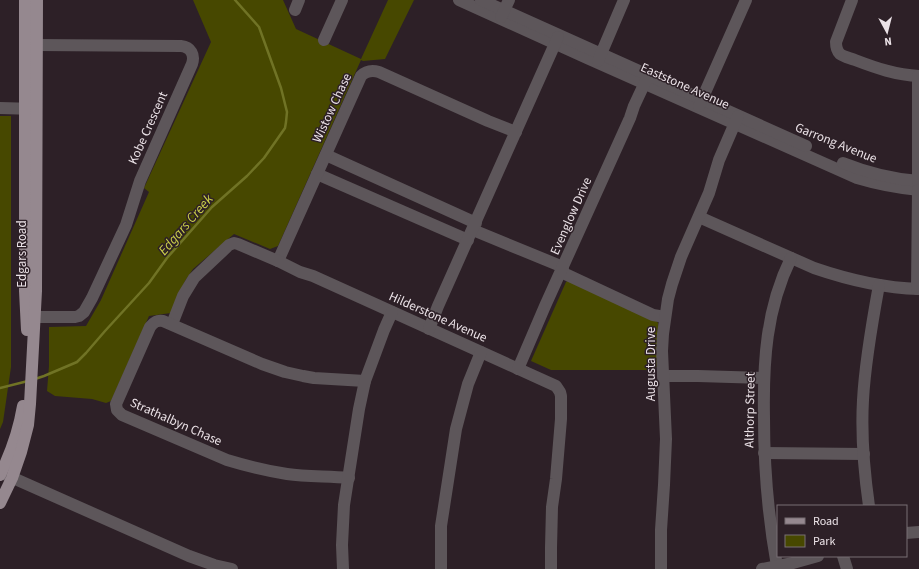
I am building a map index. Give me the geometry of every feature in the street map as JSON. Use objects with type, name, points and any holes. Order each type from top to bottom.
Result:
[{"type":"main road","name":"Edgars Road","points":[[0,503],[12,478],[27,430],[26,406],[35,317],[36,291],[31,109],[25,0]]},
{"type":"main road","name":"Edgars Road","points":[[30,357],[25,290],[31,109],[37,45],[37,0]]},
{"type":"main road","name":"Edgars Road","points":[[1,474],[16,437],[26,406]]},
{"type":"street","points":[[324,40],[342,0]]},
{"type":"street","name":"Eaststone Avenue","points":[[459,0],[505,10]]},
{"type":"street","name":"Eaststone Avenue","points":[[481,0],[505,10],[557,40],[736,119],[857,178],[903,188],[918,185]]},
{"type":"street","points":[[600,58],[624,0]]},
{"type":"street","points":[[701,103],[746,0]]},
{"type":"street","points":[[699,217],[791,258],[832,274],[878,285],[918,289],[919,76],[894,73],[868,65],[843,56],[838,51],[836,46],[838,37],[852,0]]},
{"type":"street","points":[[429,329],[557,40]]},
{"type":"street","name":"Kobe Crescent","points":[[35,317],[76,317],[84,312],[126,225],[140,181],[194,59],[193,54],[188,48],[181,46],[37,45]]},
{"type":"street","name":"Wistow Chase","points":[[278,261],[361,76],[365,72],[379,72],[516,132]]},
{"type":"street","name":"Evenglow Drive","points":[[518,369],[647,79]]},
{"type":"street","points":[[4,108],[31,109]]},
{"type":"street","name":"Eaststone Avenue","points":[[736,119],[768,129]]},
{"type":"street","name":"Augusta Drive","points":[[661,569],[661,530],[666,456],[666,419],[662,351],[665,317],[672,284],[681,257],[709,193],[719,160],[736,119]]},
{"type":"street","name":"Garrong Avenue","points":[[768,129],[857,168],[918,185]]},
{"type":"street","points":[[326,156],[472,231]]},
{"type":"street","points":[[317,174],[472,231],[562,270],[646,312],[665,317]]},
{"type":"street","name":"Hilderstone Avenue","points":[[172,324],[183,296],[194,278],[232,244],[238,244],[300,272],[313,276],[556,386],[561,396],[560,440],[552,514],[552,569]]},
{"type":"street","name":"Althorp Street","points":[[777,566],[767,498],[764,453],[764,378],[768,327],[780,282],[791,258]]},
{"type":"street","points":[[869,505],[862,426],[864,386],[878,285]]},
{"type":"street","points":[[343,569],[342,523],[359,410],[366,381],[392,312]]},
{"type":"street","name":"Strathalbyn Chase","points":[[349,478],[287,474],[264,470],[227,460],[122,414],[116,407],[117,400],[150,327],[156,321],[163,321],[172,324],[262,364],[285,372],[314,378],[366,381]]},
{"type":"street","points":[[441,569],[441,526],[456,428],[468,384],[481,352]]},
{"type":"street","points":[[663,376],[764,378]]},
{"type":"street","points":[[764,453],[864,454]]},
{"type":"street","points":[[1,474],[188,556],[232,569]]},
{"type":"street","points":[[907,533],[919,532]]},
{"type":"street","points":[[762,569],[814,557]]},
{"type":"street","points":[[843,557],[847,569]]},
{"type":"green space","points":[[193,0],[283,0],[296,29],[361,59],[388,0],[414,0],[385,59],[361,60],[278,246],[270,249],[234,234],[193,269],[185,281],[171,313],[149,316],[111,401],[106,403],[92,399],[55,396],[47,391],[49,366],[49,327],[86,326],[101,300],[149,192],[144,188],[211,42]]},
{"type":"green space","points":[[0,116],[11,116],[11,367],[3,422],[0,429]]},
{"type":"green space","points":[[569,280],[655,319],[658,323],[657,366],[653,370],[551,370],[531,361],[566,282]]},
{"type":"waterway","name":"Edgars Creek","points":[[35,379],[77,362],[86,353],[149,283],[167,258],[212,207],[247,176],[264,158],[285,128],[287,112],[281,88],[259,27],[235,0]]},
{"type":"waterway","name":"Edgars Creek","points":[[0,388],[28,381]]}]
